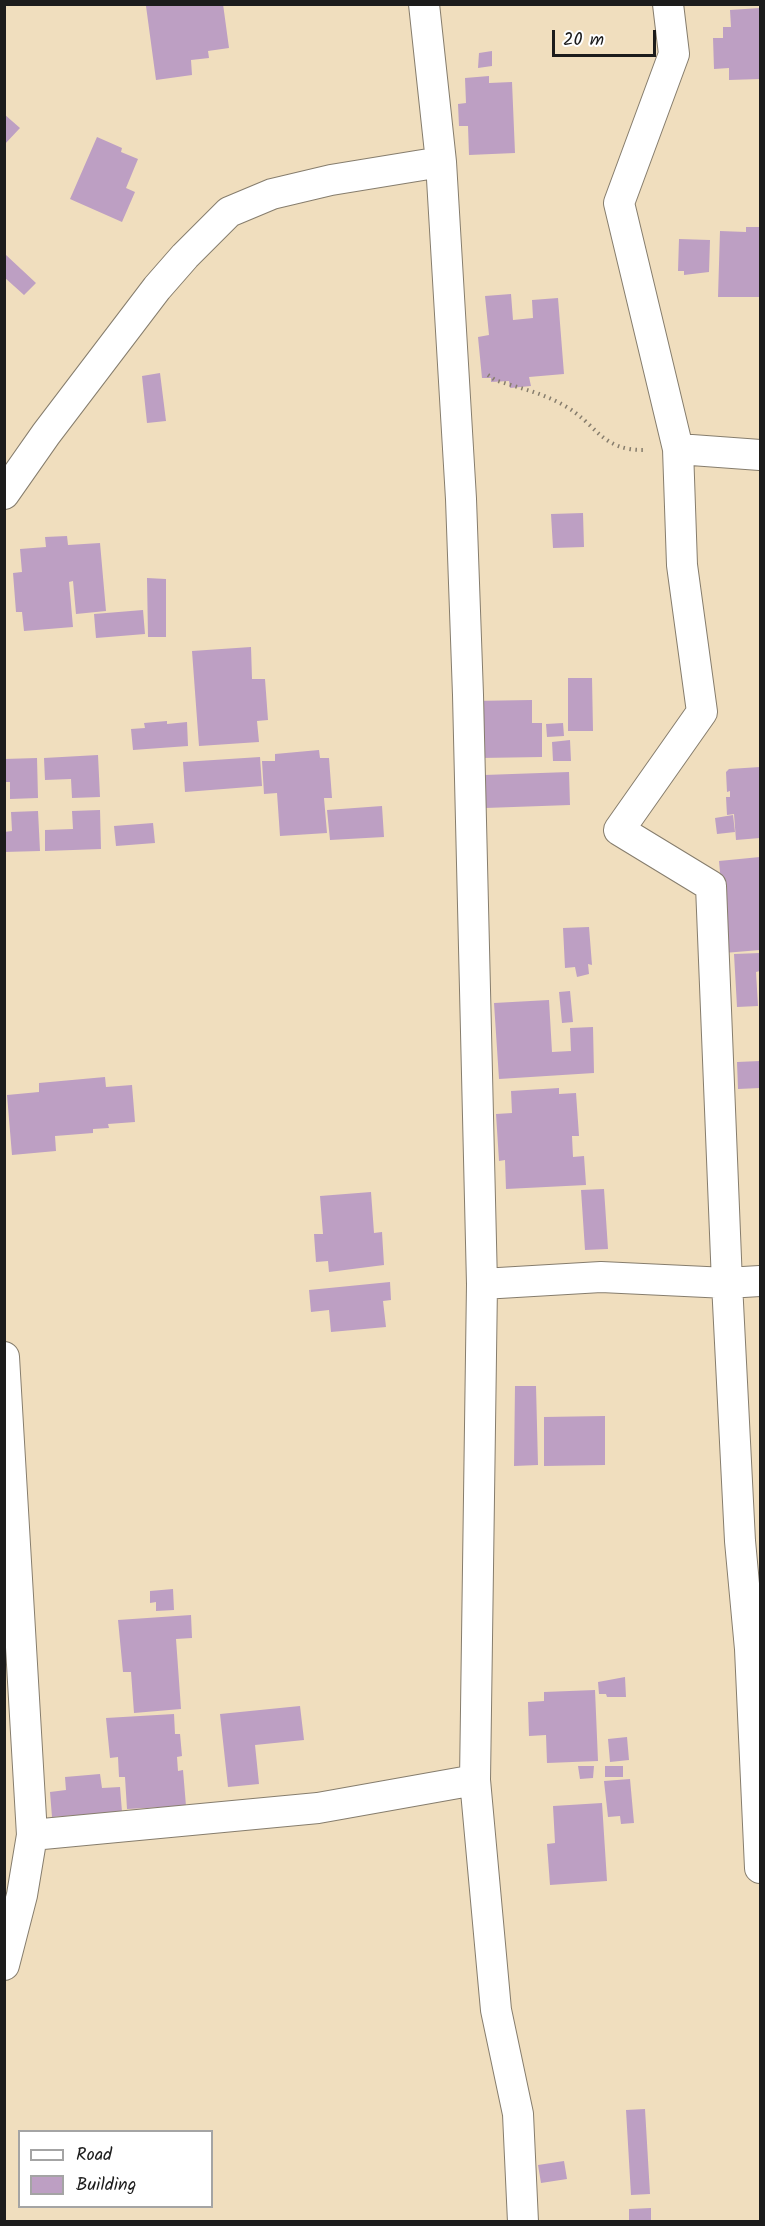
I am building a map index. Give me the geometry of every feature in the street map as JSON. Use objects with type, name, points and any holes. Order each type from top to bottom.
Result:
[{"type":"street","points":[[423,4],[441,162],[461,499],[482,1284],[475,1780],[496,2010],[518,2114],[523,2222]]},
{"type":"street","points":[[669,4],[674,54],[619,203],[678,449],[682,565],[702,712],[619,830],[711,886],[727,1283],[740,1541],[750,1649],[760,1868]]},
{"type":"street","points":[[4,494],[46,434],[158,288],[185,256],[230,212],[272,194],[331,180],[441,162]]},
{"type":"street","points":[[678,449],[760,455]]},
{"type":"street","points":[[482,1284],[601,1277],[727,1283],[760,1281]]},
{"type":"street","points":[[4,1357],[8,1474],[32,1835],[13,1895],[4,1965]]},
{"type":"street","points":[[32,1835],[318,1808],[475,1780]]},
{"type":"path","points":[[485,370],[495,380],[534,392],[569,408],[603,439],[618,447],[633,450],[678,449]]},
{"type":"building","points":[[223,4],[229,48],[208,51],[209,58],[191,60],[192,75],[156,80],[146,6]]},
{"type":"building","points":[[760,8],[760,79],[729,80],[729,68],[714,69],[713,38],[723,38],[723,27],[731,27],[730,10]]},
{"type":"building","points":[[492,51],[492,66],[478,68],[479,53]]},
{"type":"building","points":[[489,76],[489,83],[512,82],[515,153],[469,155],[468,126],[459,126],[458,104],[466,103],[465,78]]},
{"type":"building","points":[[4,114],[20,128],[4,145]]},
{"type":"building","points":[[97,137],[122,148],[121,152],[138,159],[126,188],[135,192],[122,222],[70,199]]},
{"type":"building","points":[[746,227],[760,227],[760,297],[718,297],[720,231],[746,232]]},
{"type":"building","points":[[679,239],[710,240],[709,272],[684,275],[684,271],[678,271]]},
{"type":"building","points":[[6,255],[36,283],[24,295],[4,277]]},
{"type":"building","points":[[511,294],[513,320],[533,318],[532,300],[558,298],[564,374],[529,377],[531,386],[510,388],[509,381],[491,382],[491,378],[482,378],[478,337],[489,335],[485,296]]},
{"type":"building","points":[[160,373],[166,421],[147,423],[142,376]]},
{"type":"building","points":[[583,513],[584,547],[553,548],[551,514]]},
{"type":"building","points":[[67,536],[68,545],[100,543],[106,611],[76,614],[73,581],[69,582],[73,627],[24,631],[22,612],[16,612],[13,573],[22,572],[20,549],[46,547],[45,537]]},
{"type":"building","points":[[147,578],[166,579],[166,637],[148,637]]},
{"type":"building","points":[[143,610],[145,634],[96,638],[94,614]]},
{"type":"building","points":[[251,647],[252,679],[265,679],[268,720],[257,721],[259,742],[199,746],[192,651]]},
{"type":"building","points":[[568,678],[592,678],[593,731],[568,731]]},
{"type":"building","points":[[532,700],[532,723],[542,723],[542,757],[480,758],[471,701]]},
{"type":"building","points":[[167,721],[167,724],[187,722],[188,746],[133,750],[131,729],[145,728],[144,723]]},
{"type":"building","points":[[563,723],[564,736],[547,737],[546,724]]},
{"type":"building","points":[[570,740],[571,761],[553,761],[552,742]]},
{"type":"building","points":[[319,750],[320,758],[329,758],[332,798],[324,798],[327,833],[280,836],[277,793],[264,794],[262,761],[275,761],[275,754]]},
{"type":"building","points":[[98,755],[100,797],[72,798],[71,779],[45,780],[44,758]]},
{"type":"building","points":[[260,757],[262,786],[185,792],[183,762]]},
{"type":"building","points":[[37,758],[38,798],[10,799],[10,782],[4,782],[4,759]]},
{"type":"building","points":[[760,767],[760,838],[736,840],[734,814],[727,815],[726,797],[730,797],[730,791],[727,792],[726,772],[729,769]]},
{"type":"building","points":[[569,772],[570,805],[485,808],[484,775]]},
{"type":"building","points":[[382,806],[384,837],[330,840],[327,810]]},
{"type":"building","points":[[100,810],[101,849],[45,851],[45,830],[73,829],[72,811]]},
{"type":"building","points":[[38,811],[40,851],[4,852],[4,832],[12,831],[11,812]]},
{"type":"building","points":[[733,815],[735,832],[717,834],[715,818]]},
{"type":"building","points":[[153,823],[155,843],[116,846],[114,826]]},
{"type":"building","points":[[760,857],[760,950],[724,953],[724,917],[719,861]]},
{"type":"building","points":[[589,927],[592,965],[588,964],[589,974],[577,977],[575,967],[565,968],[563,928]]},
{"type":"building","points":[[760,953],[760,971],[756,972],[758,1006],[737,1007],[734,954]]},
{"type":"building","points":[[570,991],[573,1022],[562,1023],[559,992]]},
{"type":"building","points":[[549,1000],[552,1052],[571,1051],[570,1028],[593,1027],[594,1073],[499,1079],[494,1003]]},
{"type":"building","points":[[760,1061],[760,1088],[738,1089],[737,1062]]},
{"type":"building","points":[[105,1077],[106,1087],[132,1085],[135,1122],[108,1124],[109,1128],[93,1129],[93,1133],[55,1136],[56,1151],[12,1155],[7,1095],[39,1092],[39,1083]]},
{"type":"building","points":[[559,1088],[559,1094],[576,1093],[579,1136],[572,1136],[573,1157],[584,1156],[586,1185],[506,1189],[505,1160],[499,1161],[496,1114],[512,1113],[511,1091]]},
{"type":"building","points":[[604,1189],[608,1249],[585,1250],[581,1190]]},
{"type":"building","points":[[371,1192],[374,1233],[382,1232],[384,1265],[329,1272],[328,1261],[316,1262],[314,1234],[323,1234],[320,1196]]},
{"type":"building","points":[[390,1282],[391,1300],[383,1301],[386,1327],[331,1332],[329,1310],[311,1312],[309,1290]]},
{"type":"building","points":[[515,1386],[536,1386],[538,1465],[514,1466]]},
{"type":"building","points":[[605,1416],[605,1465],[544,1466],[544,1417]]},
{"type":"building","points":[[173,1589],[174,1610],[156,1611],[156,1602],[150,1603],[150,1591]]},
{"type":"building","points":[[191,1615],[192,1638],[176,1639],[181,1709],[134,1713],[131,1672],[123,1672],[118,1620]]},
{"type":"building","points":[[625,1677],[626,1697],[607,1697],[606,1694],[599,1694],[598,1682]]},
{"type":"building","points":[[595,1690],[598,1761],[547,1763],[546,1735],[529,1736],[528,1702],[544,1701],[544,1692]]},
{"type":"building","points":[[300,1706],[304,1740],[255,1745],[259,1784],[228,1787],[220,1714]]},
{"type":"building","points":[[174,1714],[175,1734],[180,1734],[182,1756],[177,1757],[178,1771],[183,1770],[186,1806],[127,1809],[125,1777],[119,1777],[118,1757],[110,1758],[106,1718]]},
{"type":"building","points":[[627,1737],[629,1760],[610,1762],[608,1739]]},
{"type":"building","points":[[578,1766],[594,1766],[593,1778],[580,1779]]},
{"type":"building","points":[[605,1766],[623,1766],[623,1777],[605,1777]]},
{"type":"building","points":[[100,1774],[102,1788],[120,1787],[122,1812],[52,1817],[50,1792],[66,1790],[65,1777]]},
{"type":"building","points":[[630,1779],[634,1823],[621,1824],[620,1816],[608,1817],[604,1781]]},
{"type":"building","points":[[602,1803],[607,1881],[550,1885],[547,1844],[555,1843],[553,1806]]},
{"type":"building","points":[[645,2109],[650,2194],[631,2195],[626,2110]]},
{"type":"building","points":[[564,2161],[567,2179],[541,2183],[538,2165]]},
{"type":"building","points":[[651,2208],[651,2222],[629,2222],[629,2209]]}]
